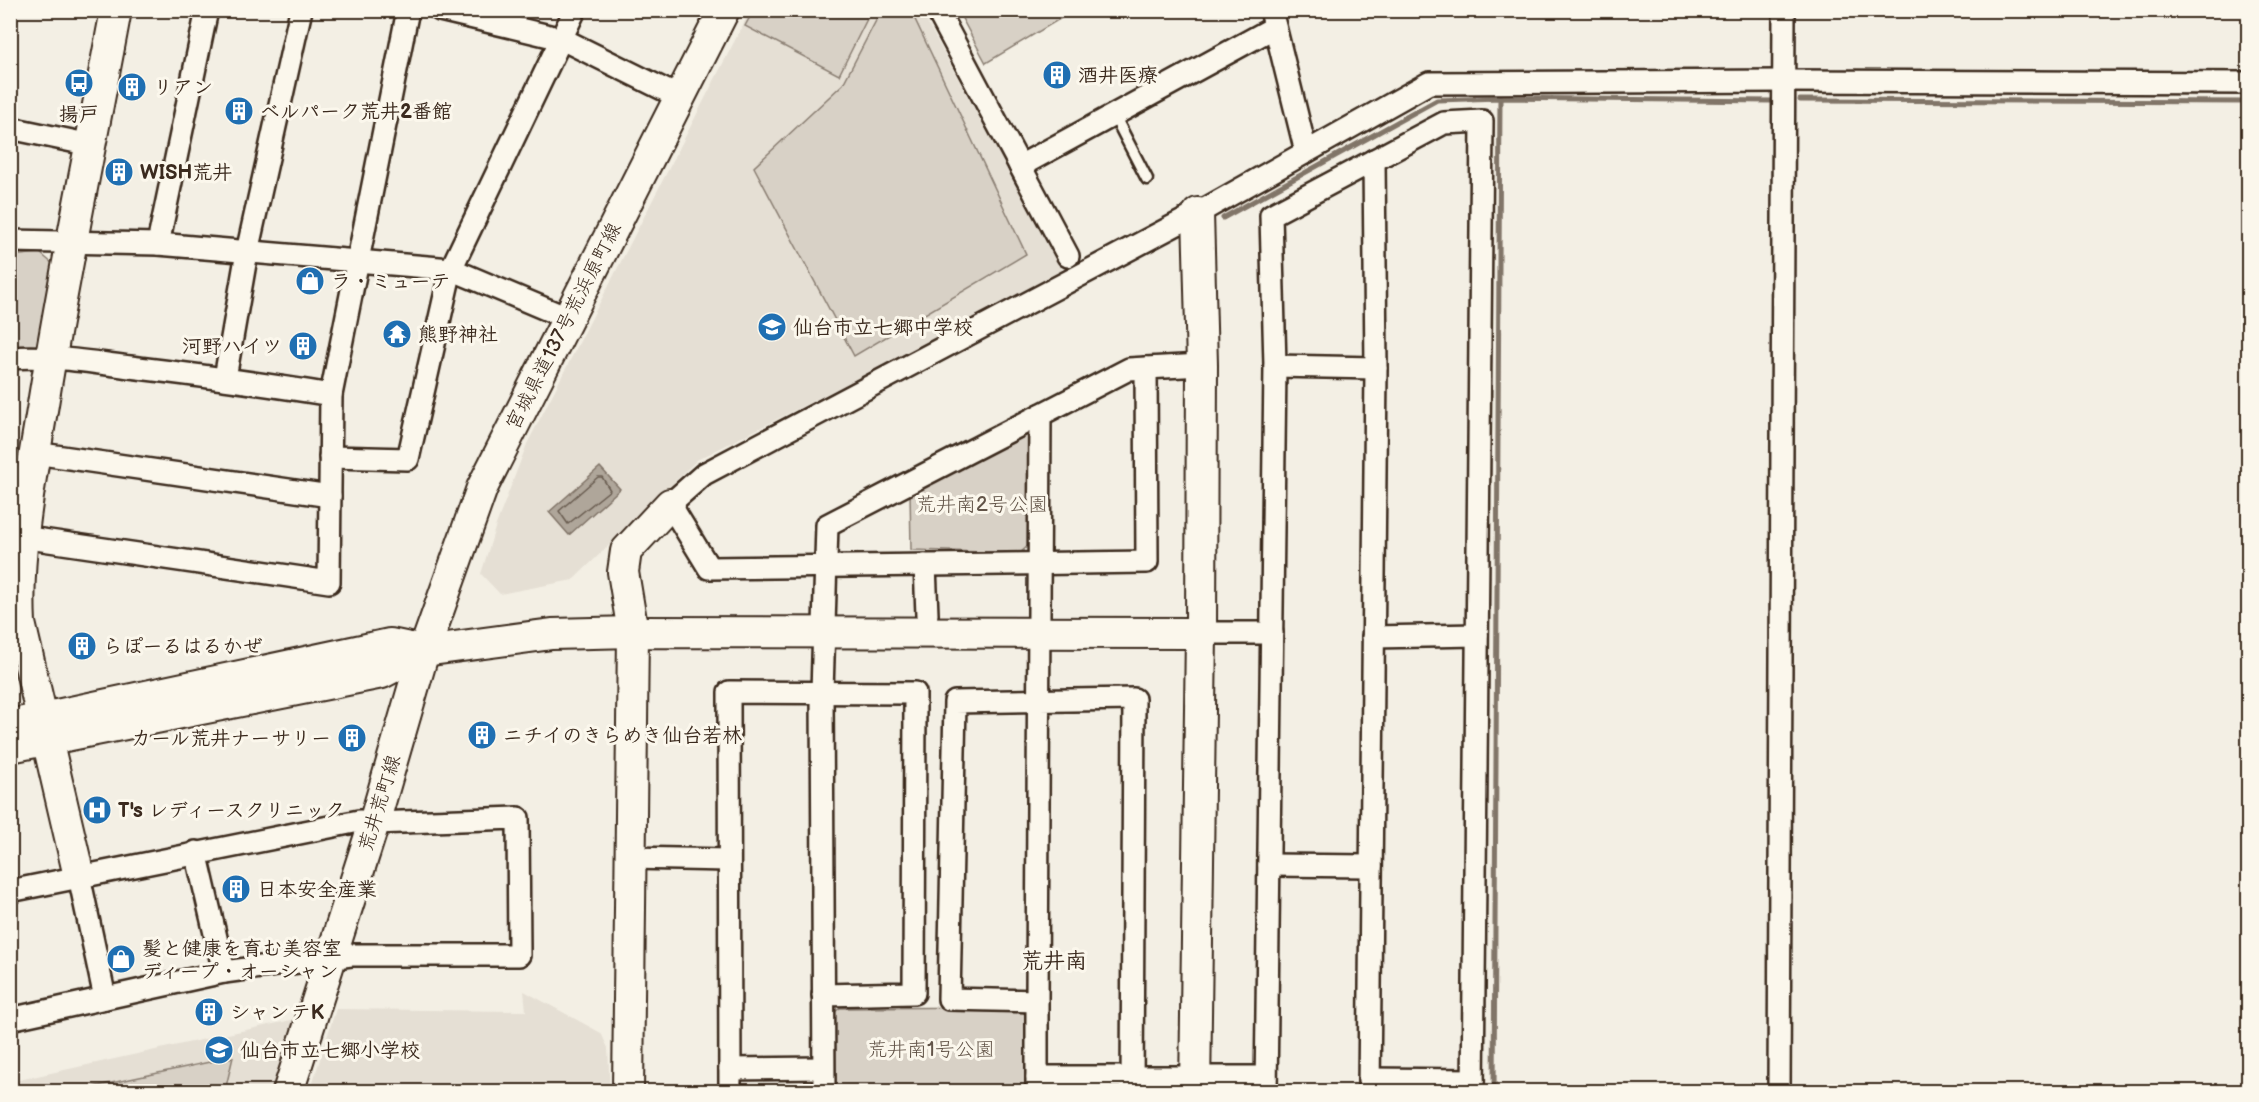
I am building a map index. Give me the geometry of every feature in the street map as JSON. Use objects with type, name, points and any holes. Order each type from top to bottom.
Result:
[{"type":"street","points":[[105,998],[46,729],[20,623],[14,585],[71,242],[116,10]]},
{"type":"street","points":[[158,244],[207,10]]},
{"type":"street","points":[[225,378],[247,252],[301,10]]},
{"type":"street","points":[[21,537],[329,582],[331,395],[408,10]]},
{"type":"street","points":[[440,10],[562,39],[679,97]]},
{"type":"street","points":[[330,457],[408,459],[451,269],[575,10]]},
{"type":"street","name":"宮城県道137号荒浜原町線","points":[[424,651],[482,488],[724,10]]},
{"type":"street","points":[[937,10],[1068,256]]},
{"type":"street","points":[[1779,1092],[1784,10]]},
{"type":"street","points":[[1020,166],[1114,115],[1273,19],[1306,152]]},
{"type":"street","points":[[628,1092],[633,632],[623,572],[626,551],[670,504],[704,474],[1198,213],[1429,83],[1783,81],[2248,83]]},
{"type":"street","points":[[1040,415],[1037,1084],[1266,1084],[1275,366],[1271,215],[1374,160],[1444,123],[1482,121],[1473,1086],[1369,1085],[1376,368],[1374,160]]},
{"type":"street","points":[[10,128],[91,145]]},
{"type":"street","points":[[1195,1084],[1202,633],[1202,365],[1198,213]]},
{"type":"street","points":[[10,241],[158,244],[451,269],[567,318]]},
{"type":"street","points":[[10,358],[35,356],[225,378],[331,395]]},
{"type":"street","points":[[824,1092],[822,692],[827,525],[1129,369],[1202,365]]},
{"type":"street","points":[[1275,366],[1376,368]]},
{"type":"street","points":[[670,504],[709,568],[1147,562],[1146,368]]},
{"type":"street","points":[[35,453],[330,496]]},
{"type":"street","points":[[926,565],[927,615]]},
{"type":"street","points":[[10,747],[46,729],[382,673],[424,651],[552,634],[824,631],[1272,633]]},
{"type":"street","points":[[1373,637],[1477,635]]},
{"type":"street","name":"荒井荒町線","points":[[288,1092],[374,823],[424,651]]},
{"type":"street","points":[[730,1092],[729,692],[915,693],[914,993],[823,995]]},
{"type":"street","points":[[1037,1001],[949,999],[955,702],[1134,699],[1133,1084]]},
{"type":"street","points":[[10,724],[46,729]]},
{"type":"street","points":[[10,891],[359,820],[374,823],[518,818],[519,955],[351,955],[224,972],[10,1019]]},
{"type":"street","points":[[196,852],[224,972]]},
{"type":"street","points":[[630,858],[728,860]]},
{"type":"street","points":[[1269,865],[1371,866]]},
{"type":"street","points":[[730,1069],[823,1068]]},
{"type":"lane","points":[[1114,115],[1147,179]]},
{"type":"shaded area","name":"仙台市立七郷中学校","points":[[750,11],[921,11],[1064,273],[697,460],[573,580],[500,594],[481,574],[496,525],[527,444]]},
{"type":"shaded area","points":[[524,991],[601,1033],[608,1048],[610,1091],[310,1091],[336,1009],[526,1011]]},
{"type":"shaded area","name":"仙台市立七郷小学校","points":[[296,1019],[272,1091],[11,1092],[10,1082]]},
{"type":"green space","points":[[753,10],[871,11],[839,75],[745,26]]},
{"type":"green space","points":[[881,11],[911,11],[1026,254],[854,356],[754,167],[843,84]]},
{"type":"green space","points":[[958,11],[1060,11],[1063,17],[986,63]]},
{"type":"green space","points":[[40,253],[53,264],[42,344],[33,351],[11,353],[11,256]]},
{"type":"green space","name":"荒井南2号公園","points":[[1021,429],[1029,434],[1030,544],[1020,553],[911,550],[910,491]]},
{"type":"green space","name":"荒井南1号公園","points":[[1017,1007],[1029,1018],[1031,1091],[831,1091],[831,1015],[840,1008]]},
{"type":"green space","points":[[233,1057],[225,1091],[74,1091]]},
{"type":"water","points":[[600,467],[620,489],[569,535],[549,512]]},
{"type":"waterway","points":[[1223,218],[1437,100],[1500,98],[1772,101]]},
{"type":"waterway","points":[[1494,1092],[1500,98]]},
{"type":"waterway","points":[[1800,100],[2248,102]]},
{"type":"place","name":"酒井医療","points":[[1057,75]]},
{"type":"place","name":"揚戸","points":[[79,83]]},
{"type":"place","name":"リアン","points":[[132,87]]},
{"type":"place","name":"ベルパーク荒井2番館","points":[[239,111]]},
{"type":"place","name":"WISH荒井","points":[[119,172]]},
{"type":"place","name":"ラ・ミューテ","points":[[310,281]]},
{"type":"place","name":"仙台市立七郷中学校","points":[[772,327]]},
{"type":"place","name":"熊野神社","points":[[397,334]]},
{"type":"place","name":"河野ハイツ","points":[[303,346]]},
{"type":"place","name":"らぽーるはるかぜ","points":[[82,646]]},
{"type":"place","name":"ニチイのきらめき仙台若林","points":[[482,735]]},
{"type":"place","name":"カール荒井ナーサリー","points":[[352,738]]},
{"type":"place","name":"T's レディースクリニック","points":[[97,810]]},
{"type":"place","name":"日本安全産業","points":[[236,889]]},
{"type":"place","name":"髪と健康を育む美容室 ディープ・オーシャン","points":[[121,959]]},
{"type":"place","name":"シャンテK","points":[[209,1012]]},
{"type":"place","name":"仙台市立七郷小学校","points":[[219,1050]]},
{"type":"district","name":"荒井南","points":[[1054,960]]}]
